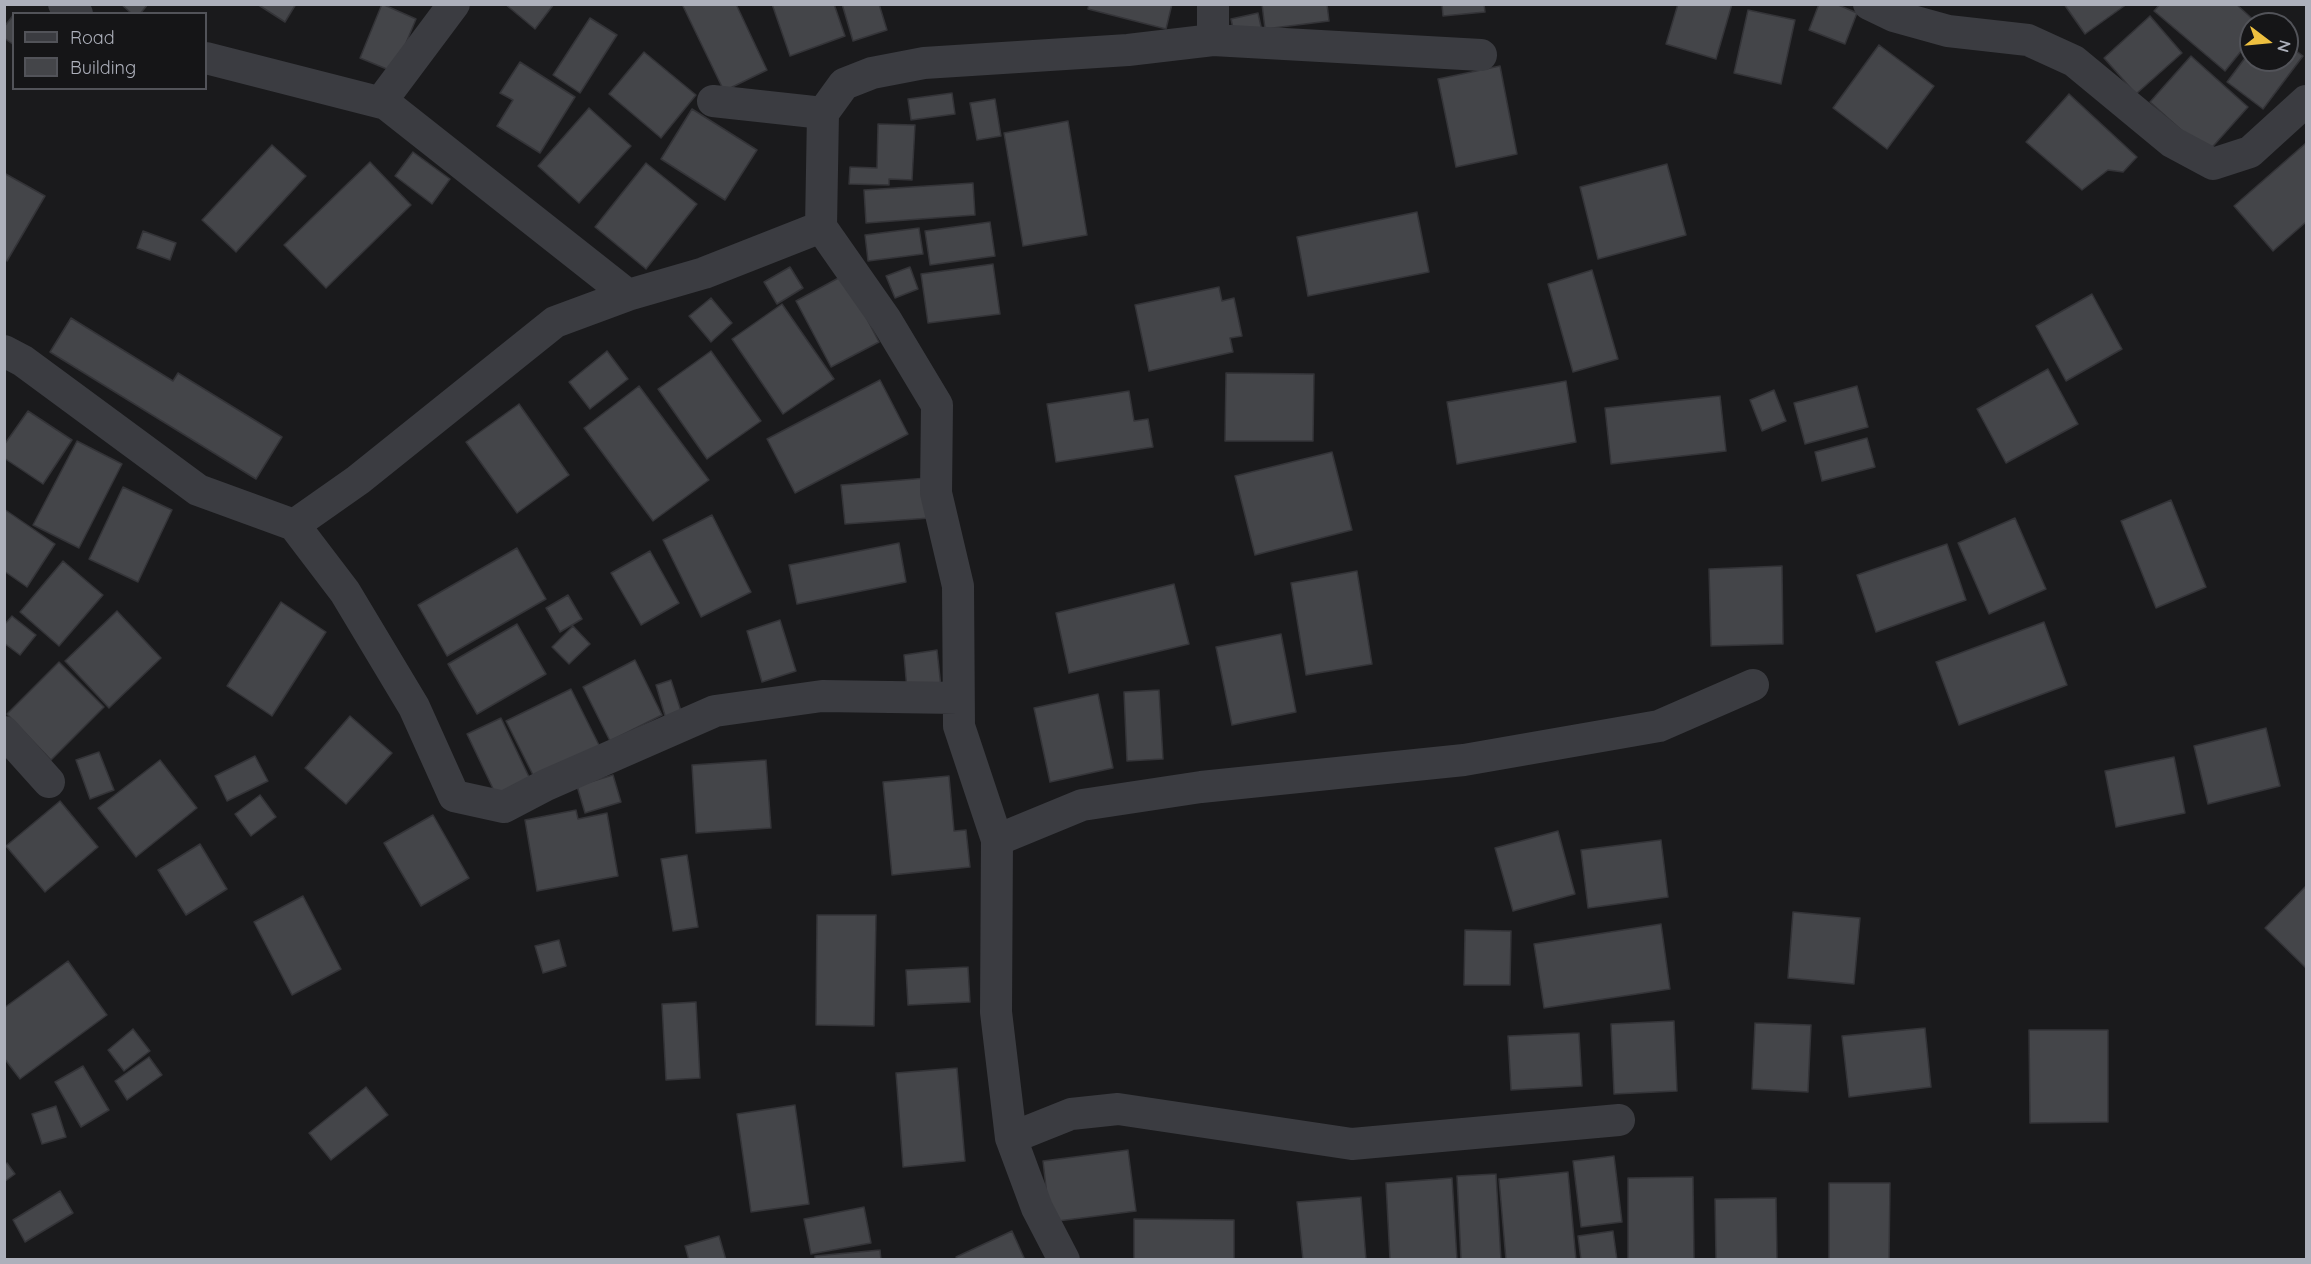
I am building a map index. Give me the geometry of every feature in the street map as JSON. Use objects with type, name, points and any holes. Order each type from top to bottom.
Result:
[{"type":"street","points":[[454,4],[383,99],[386,104],[628,295]]},
{"type":"street","points":[[1213,4],[1213,40]]},
{"type":"street","points":[[1869,4],[1894,16],[1948,31],[2028,40],[2074,61],[2172,142],[2213,164],[2250,152],[2307,101]]},
{"type":"street","points":[[1064,1260],[1037,1208],[1011,1138],[996,1012],[997,840],[959,726],[958,586],[936,494],[937,405],[886,320],[820,227],[823,113],[844,84],[883,71],[924,63],[1128,50],[1213,40],[1481,55]]},
{"type":"street","points":[[207,58],[386,104]]},
{"type":"street","points":[[713,101],[823,113]]},
{"type":"street","points":[[294,525],[358,480],[555,322],[628,295],[704,273],[820,227]]},
{"type":"street","points":[[4,351],[22,361],[198,490],[294,525],[345,592],[402,688],[454,796],[504,807],[546,785],[715,711],[822,696],[958,698]]},
{"type":"street","points":[[997,840],[1082,805],[1201,788],[1464,760],[1659,726],[1753,685]]},
{"type":"street","points":[[4,732],[49,782]]},
{"type":"street","points":[[1011,1138],[1071,1114],[1118,1109],[1313,1140],[1352,1144],[1619,1120]]},
{"type":"building","points":[[121,4],[148,4],[142,12],[130,12]]},
{"type":"building","points":[[257,4],[296,4],[285,22]]},
{"type":"building","points":[[382,4],[416,19],[394,72],[360,58]]},
{"type":"building","points":[[505,4],[554,4],[535,29]]},
{"type":"building","points":[[682,4],[736,4],[767,70],[724,91]]},
{"type":"building","points":[[772,4],[834,4],[845,36],[790,56]]},
{"type":"building","points":[[842,4],[879,4],[887,30],[853,41]]},
{"type":"building","points":[[1089,4],[1172,4],[1166,29],[1088,9]]},
{"type":"building","points":[[1262,4],[1327,4],[1329,21],[1265,29]]},
{"type":"building","points":[[1442,4],[1484,4],[1485,12],[1443,16]]},
{"type":"building","points":[[1678,4],[1732,4],[1716,59],[1666,44]]},
{"type":"building","points":[[1819,4],[1836,4],[1857,13],[1845,44],[1809,30]]},
{"type":"building","points":[[2064,4],[2127,4],[2085,34]]},
{"type":"building","points":[[2160,4],[2236,4],[2245,12],[2239,12],[2239,54],[2225,71],[2154,11]]},
{"type":"building","points":[[1748,10],[1795,20],[1781,84],[1734,73]]},
{"type":"building","points":[[1258,13],[1262,31],[1235,37],[1231,19]]},
{"type":"building","points":[[2150,16],[2182,53],[2136,94],[2104,58]]},
{"type":"building","points":[[12,17],[12,44],[4,38],[4,27]]},
{"type":"building","points":[[590,18],[617,35],[580,93],[553,75]]},
{"type":"building","points":[[1879,45],[1934,86],[1887,149],[1833,108]]},
{"type":"building","points":[[644,52],[696,95],[661,138],[609,94]]},
{"type":"building","points":[[2191,56],[2248,107],[2207,153],[2150,102]]},
{"type":"building","points":[[520,62],[575,97],[540,153],[497,126],[513,100],[500,93]]},
{"type":"building","points":[[1500,66],[1517,154],[1456,167],[1438,79]]},
{"type":"building","points":[[2239,66],[2239,72],[2291,72],[2263,109],[2227,82]]},
{"type":"building","points":[[952,93],[955,114],[911,120],[908,99]]},
{"type":"building","points":[[2069,94],[2137,157],[2123,172],[2108,170],[2082,190],[2026,142]]},
{"type":"building","points":[[995,99],[1001,136],[977,140],[970,103]]},
{"type":"building","points":[[589,108],[631,146],[579,203],[538,166]]},
{"type":"building","points":[[692,109],[757,150],[725,200],[661,159]]},
{"type":"building","points":[[1068,121],[1087,235],[1023,246],[1004,133]]},
{"type":"building","points":[[878,124],[915,125],[912,180],[889,179],[889,185],[849,184],[850,167],[877,168]]},
{"type":"building","points":[[2306,143],[2306,222],[2273,251],[2234,206]]},
{"type":"building","points":[[272,145],[306,176],[236,252],[202,220]]},
{"type":"building","points":[[413,152],[450,179],[432,204],[395,176]]},
{"type":"building","points":[[370,162],[411,205],[326,288],[284,245]]},
{"type":"building","points":[[646,163],[697,204],[646,269],[595,227]]},
{"type":"building","points":[[1667,164],[1686,235],[1598,259],[1580,187]]},
{"type":"building","points":[[4,173],[45,196],[7,261],[4,259]]},
{"type":"building","points":[[973,183],[975,215],[866,223],[864,190]]},
{"type":"building","points":[[1417,212],[1429,272],[1308,296],[1297,237]]},
{"type":"building","points":[[990,222],[995,256],[930,265],[925,231]]},
{"type":"building","points":[[919,228],[923,254],[868,261],[865,235]]},
{"type":"building","points":[[143,231],[176,243],[170,260],[137,248]]},
{"type":"building","points":[[993,264],[1000,314],[928,323],[921,274]]},
{"type":"building","points":[[790,267],[803,288],[777,304],[764,282]]},
{"type":"building","points":[[910,267],[918,289],[895,298],[886,276]]},
{"type":"building","points":[[1592,270],[1618,359],[1573,372],[1548,284]]},
{"type":"building","points":[[844,275],[879,342],[831,367],[796,301]]},
{"type":"building","points":[[1219,287],[1222,301],[1234,298],[1242,336],[1230,338],[1233,352],[1149,371],[1135,305]]},
{"type":"building","points":[[2092,294],[2122,349],[2066,381],[2036,326]]},
{"type":"building","points":[[711,298],[732,323],[711,342],[689,316]]},
{"type":"building","points":[[782,304],[834,379],[783,414],[732,339]]},
{"type":"building","points":[[71,318],[173,381],[178,373],[282,437],[256,479],[50,352]]},
{"type":"building","points":[[607,351],[628,379],[590,409],[569,382]]},
{"type":"building","points":[[711,351],[761,421],[707,459],[658,389]]},
{"type":"building","points":[[2048,369],[2078,424],[2006,463],[1977,409]]},
{"type":"building","points":[[1226,373],[1314,374],[1313,441],[1225,441]]},
{"type":"building","points":[[880,380],[908,434],[795,493],[767,439]]},
{"type":"building","points":[[1566,381],[1576,442],[1457,464],[1447,402]]},
{"type":"building","points":[[639,386],[709,480],[653,521],[584,428]]},
{"type":"building","points":[[1857,386],[1868,427],[1805,444],[1794,403]]},
{"type":"building","points":[[1774,390],[1786,421],[1762,431],[1750,400]]},
{"type":"building","points":[[1129,391],[1134,421],[1148,419],[1153,447],[1056,462],[1047,404]]},
{"type":"building","points":[[1720,396],[1726,451],[1611,464],[1605,408]]},
{"type":"building","points":[[519,404],[569,475],[517,513],[466,442]]},
{"type":"building","points":[[28,411],[72,440],[43,484],[4,458],[4,445]]},
{"type":"building","points":[[1867,438],[1875,467],[1822,481],[1815,452]]},
{"type":"building","points":[[77,441],[122,464],[79,548],[33,525]]},
{"type":"building","points":[[1332,452],[1352,530],[1255,555],[1235,476]]},
{"type":"building","points":[[927,478],[930,518],[845,524],[841,485]]},
{"type":"building","points":[[123,487],[172,510],[138,582],[89,559]]},
{"type":"building","points":[[2171,500],[2206,587],[2156,608],[2121,521]]},
{"type":"building","points":[[4,509],[55,544],[27,587],[4,571]]},
{"type":"building","points":[[712,515],[751,592],[701,617],[663,540]]},
{"type":"building","points":[[2015,518],[2046,589],[1989,614],[1958,543]]},
{"type":"building","points":[[899,543],[906,582],[797,604],[789,565]]},
{"type":"building","points":[[1947,544],[1966,600],[1876,632],[1857,575]]},
{"type":"building","points":[[517,548],[546,599],[447,656],[418,605]]},
{"type":"building","points":[[650,551],[679,603],[641,625],[611,573]]},
{"type":"building","points":[[63,561],[103,595],[59,646],[20,612]]},
{"type":"building","points":[[1782,566],[1783,644],[1711,646],[1709,569]]},
{"type":"building","points":[[1357,571],[1372,664],[1306,675],[1291,583]]},
{"type":"building","points":[[1174,584],[1189,644],[1069,673],[1056,613]]},
{"type":"building","points":[[568,595],[582,619],[560,632],[546,608]]},
{"type":"building","points":[[281,602],[326,632],[272,716],[227,686]]},
{"type":"building","points":[[117,611],[161,658],[109,708],[65,661]]},
{"type":"building","points":[[12,616],[36,635],[20,655],[4,643],[4,625]]},
{"type":"building","points":[[780,620],[796,671],[762,682],[747,631]]},
{"type":"building","points":[[2044,622],[2067,685],[1959,725],[1936,662]]},
{"type":"building","points":[[517,624],[546,674],[477,714],[448,664]]},
{"type":"building","points":[[573,626],[590,644],[569,664],[552,647]]},
{"type":"building","points":[[1281,634],[1296,712],[1232,725],[1216,647]]},
{"type":"building","points":[[937,650],[941,687],[907,690],[904,655]]},
{"type":"building","points":[[635,660],[662,715],[610,741],[583,687]]},
{"type":"building","points":[[59,662],[104,707],[51,760],[7,714]]},
{"type":"building","points":[[671,680],[682,714],[666,719],[656,685]]},
{"type":"building","points":[[571,689],[600,747],[535,779],[506,721]]},
{"type":"building","points":[[1159,690],[1163,759],[1127,761],[1124,692]]},
{"type":"building","points":[[1098,694],[1113,768],[1050,782],[1034,708]]},
{"type":"building","points":[[350,716],[392,753],[346,804],[305,768]]},
{"type":"building","points":[[501,718],[531,781],[497,797],[467,734]]},
{"type":"building","points":[[2266,728],[2280,786],[2208,804],[2194,746]]},
{"type":"building","points":[[99,752],[114,790],[90,799],[76,760]]},
{"type":"building","points":[[255,756],[268,781],[227,801],[215,776]]},
{"type":"building","points":[[2174,757],[2185,813],[2116,827],[2105,771]]},
{"type":"building","points":[[160,760],[197,808],[136,857],[98,808]]},
{"type":"building","points":[[766,760],[771,828],[696,833],[692,765]]},
{"type":"building","points":[[613,775],[621,802],[585,813],[577,786]]},
{"type":"building","points":[[949,776],[954,831],[966,830],[970,867],[892,875],[883,782]]},
{"type":"building","points":[[260,795],[276,817],[251,836],[235,814]]},
{"type":"building","points":[[60,801],[98,847],[45,892],[6,846]]},
{"type":"building","points":[[576,810],[578,819],[607,813],[618,876],[537,891],[525,820]]},
{"type":"building","points":[[433,815],[469,878],[421,906],[384,843]]},
{"type":"building","points":[[1558,831],[1575,894],[1513,911],[1495,848]]},
{"type":"building","points":[[1661,840],[1668,897],[1588,908],[1581,850]]},
{"type":"building","points":[[200,844],[227,889],[186,915],[158,870]]},
{"type":"building","points":[[687,855],[698,927],[673,931],[661,859]]},
{"type":"building","points":[[2306,886],[2306,968],[2265,928]]},
{"type":"building","points":[[303,896],[341,969],[292,995],[254,922]]},
{"type":"building","points":[[1793,912],[1860,918],[1854,984],[1788,978]]},
{"type":"building","points":[[817,915],[876,915],[874,1026],[816,1025]]},
{"type":"building","points":[[1661,924],[1670,989],[1544,1008],[1534,944]]},
{"type":"building","points":[[1465,930],[1511,931],[1510,985],[1464,985]]},
{"type":"building","points":[[559,940],[566,966],[543,973],[535,946]]},
{"type":"building","points":[[68,961],[107,1015],[20,1079],[4,1058],[4,1008]]},
{"type":"building","points":[[968,967],[970,1002],[908,1005],[906,970]]},
{"type":"building","points":[[696,1002],[700,1078],[666,1080],[662,1004]]},
{"type":"building","points":[[1674,1021],[1677,1091],[1614,1094],[1611,1024]]},
{"type":"building","points":[[1755,1023],[1811,1025],[1808,1092],[1752,1089]]},
{"type":"building","points":[[1925,1028],[1931,1087],[1849,1097],[1842,1036]]},
{"type":"building","points":[[133,1029],[150,1051],[124,1071],[108,1050]]},
{"type":"building","points":[[2029,1030],[2108,1030],[2108,1122],[2030,1123]]},
{"type":"building","points":[[1579,1033],[1582,1086],[1511,1090],[1508,1036]]},
{"type":"building","points":[[149,1057],[162,1075],[127,1100],[115,1081]]},
{"type":"building","points":[[83,1066],[109,1110],[81,1127],[55,1082]]},
{"type":"building","points":[[957,1068],[965,1161],[903,1167],[896,1073]]},
{"type":"building","points":[[366,1087],[388,1115],[331,1160],[309,1133]]},
{"type":"building","points":[[795,1105],[809,1204],[751,1212],[737,1114]]},
{"type":"building","points":[[56,1106],[66,1137],[42,1144],[32,1114]]},
{"type":"building","points":[[1128,1150],[1136,1211],[1050,1222],[1043,1161]]},
{"type":"building","points":[[1614,1156],[1622,1222],[1581,1227],[1573,1161]]},
{"type":"building","points":[[7,1163],[15,1174],[4,1182],[4,1165]]},
{"type":"building","points":[[1568,1172],[1576,1260],[1506,1260],[1499,1179]]},
{"type":"building","points":[[1496,1174],[1501,1260],[1461,1260],[1457,1176]]},
{"type":"building","points":[[1693,1177],[1694,1260],[1628,1260],[1628,1178]]},
{"type":"building","points":[[1452,1178],[1457,1260],[1390,1260],[1386,1183]]},
{"type":"building","points":[[1829,1183],[1890,1183],[1889,1260],[1829,1260]]},
{"type":"building","points":[[60,1191],[73,1213],[25,1242],[13,1220]]},
{"type":"building","points":[[1361,1197],[1366,1260],[1303,1260],[1297,1202]]},
{"type":"building","points":[[1776,1198],[1777,1260],[1716,1260],[1715,1199]]},
{"type":"building","points":[[864,1207],[871,1243],[811,1254],[804,1219]]},
{"type":"building","points":[[1134,1219],[1234,1220],[1234,1260],[1134,1260]]},
{"type":"building","points":[[1012,1231],[1025,1260],[958,1260],[956,1257]]},
{"type":"building","points":[[1613,1231],[1617,1260],[1581,1260],[1578,1236]]},
{"type":"building","points":[[719,1236],[726,1260],[689,1260],[685,1246]]},
{"type":"building","points":[[880,1250],[881,1260],[815,1260],[815,1256]]}]
